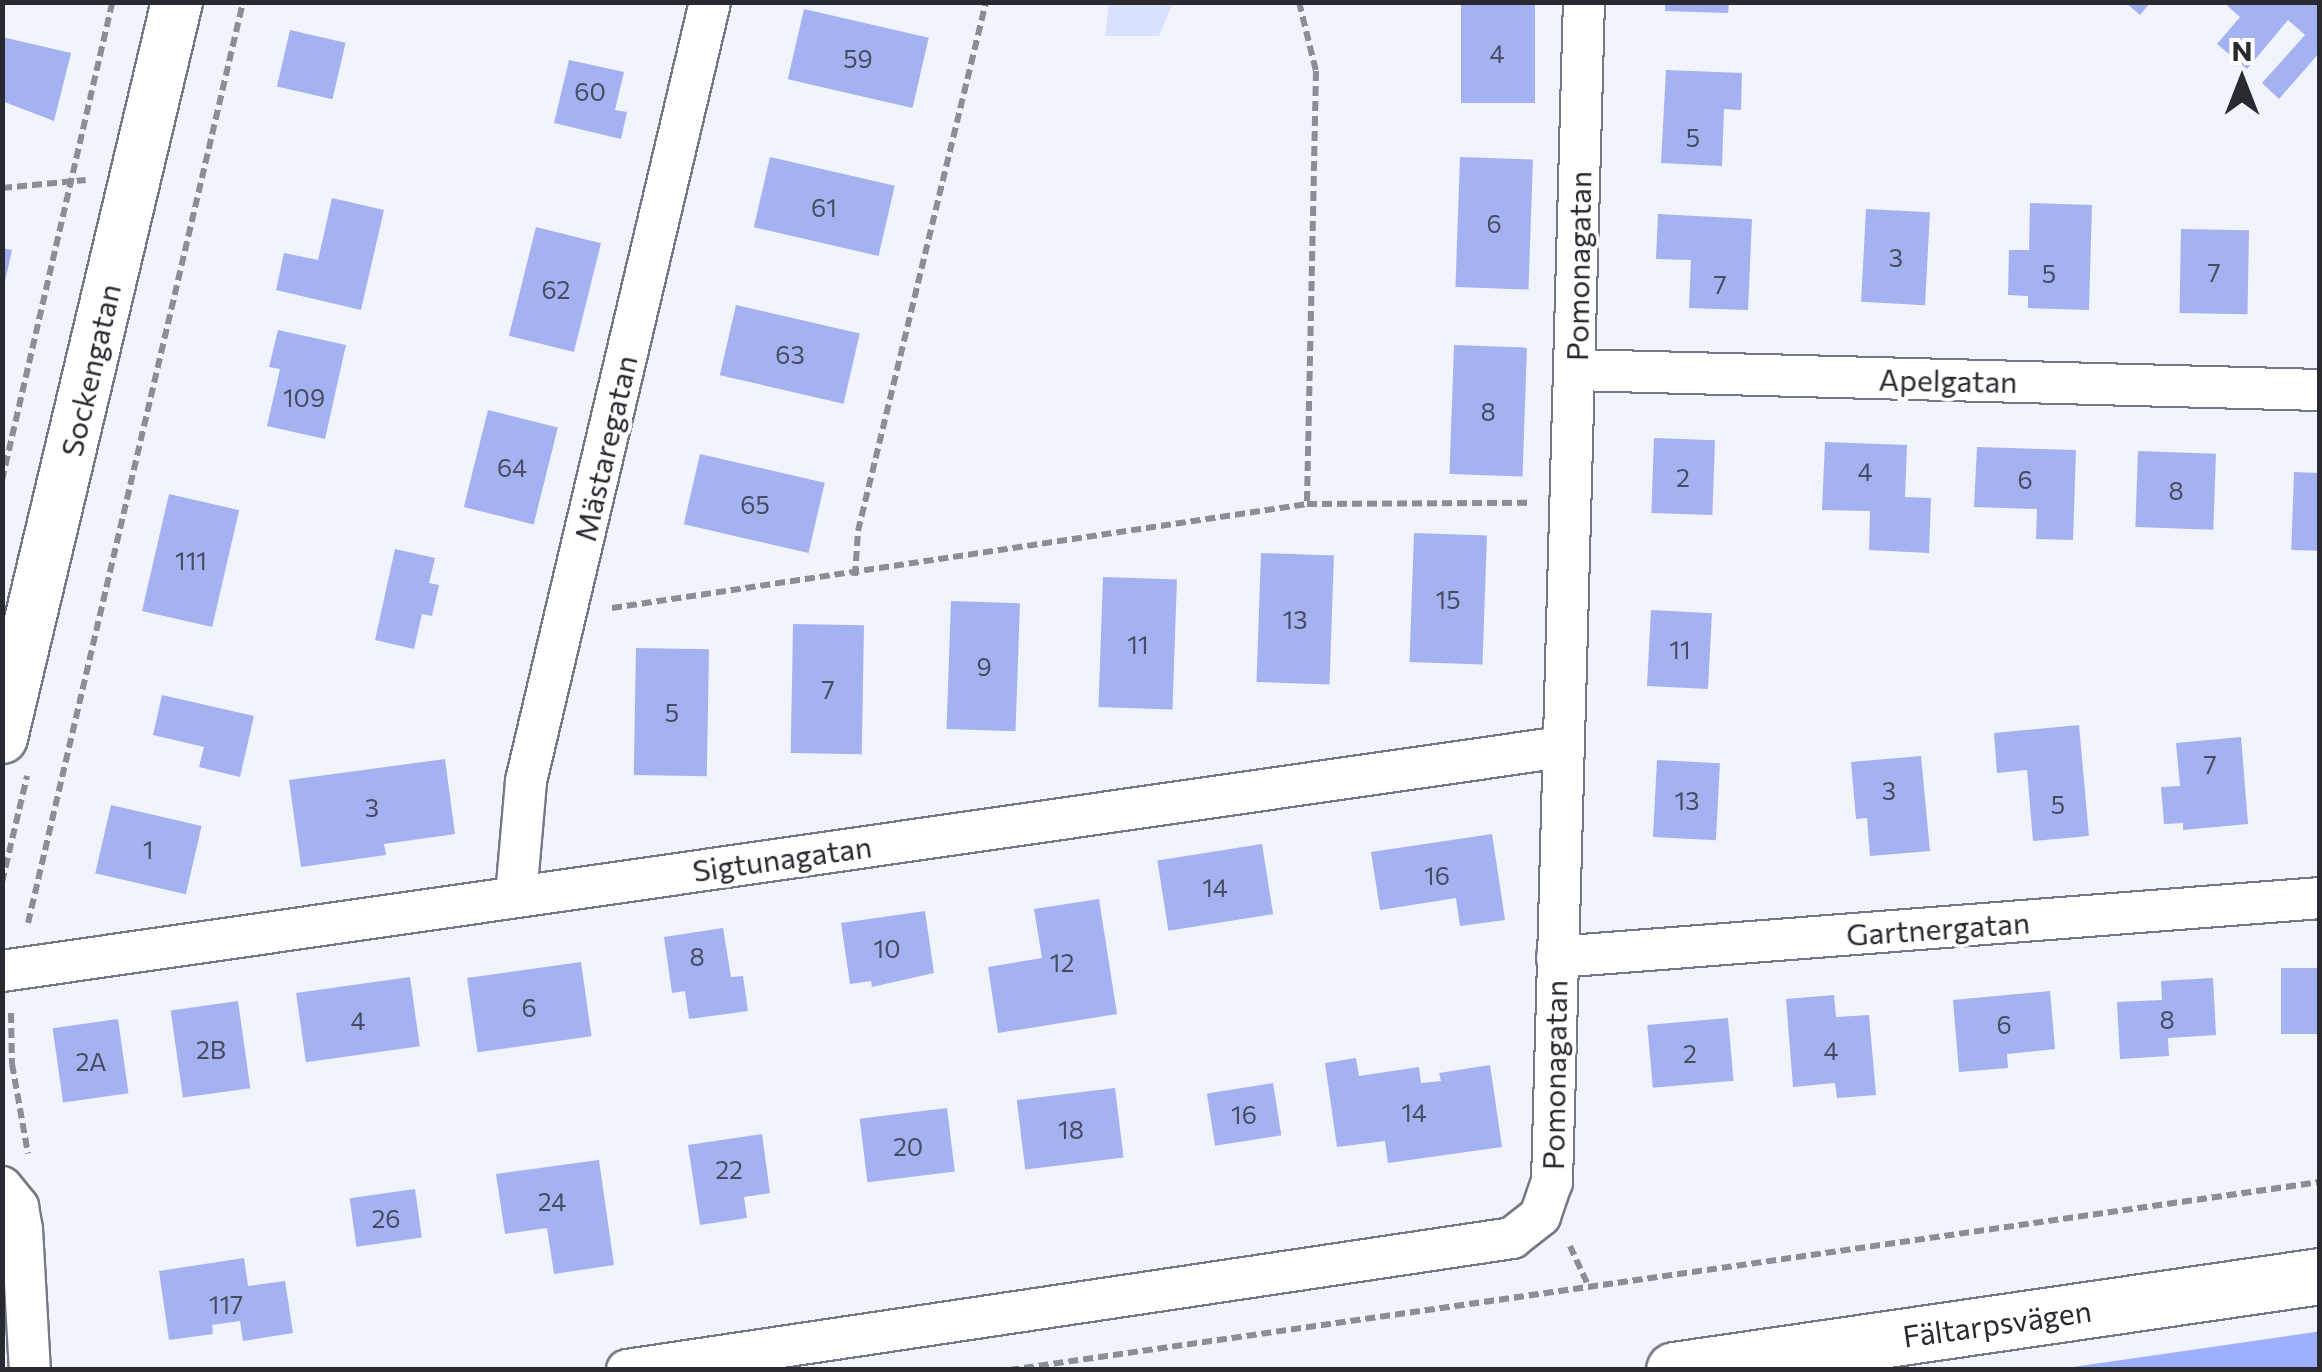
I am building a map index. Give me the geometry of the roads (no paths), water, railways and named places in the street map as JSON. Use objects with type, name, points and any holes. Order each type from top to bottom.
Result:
[{"type":"main road","name":"Fältarpsvägen","points":[[1674,1370],[2320,1276]]},
{"type":"street","name":"Sockengatan","points":[[2,738],[176,2]]},
{"type":"street","name":"Mästaregatan","points":[[516,896],[526,781],[710,2]]},
{"type":"street","name":"Pomonagatan","points":[[627,1370],[1512,1238],[1540,1216],[1552,1182],[1584,2]]},
{"type":"street","name":"Apelgatan","points":[[1576,370],[2320,390]]},
{"type":"street","name":"Sigtunagatan","points":[[6,970],[1562,748]]},
{"type":"street","name":"Gartnergatan","points":[[1557,958],[2320,898]]},
{"type":"street","points":[[10,1197],[30,1370]]}]
